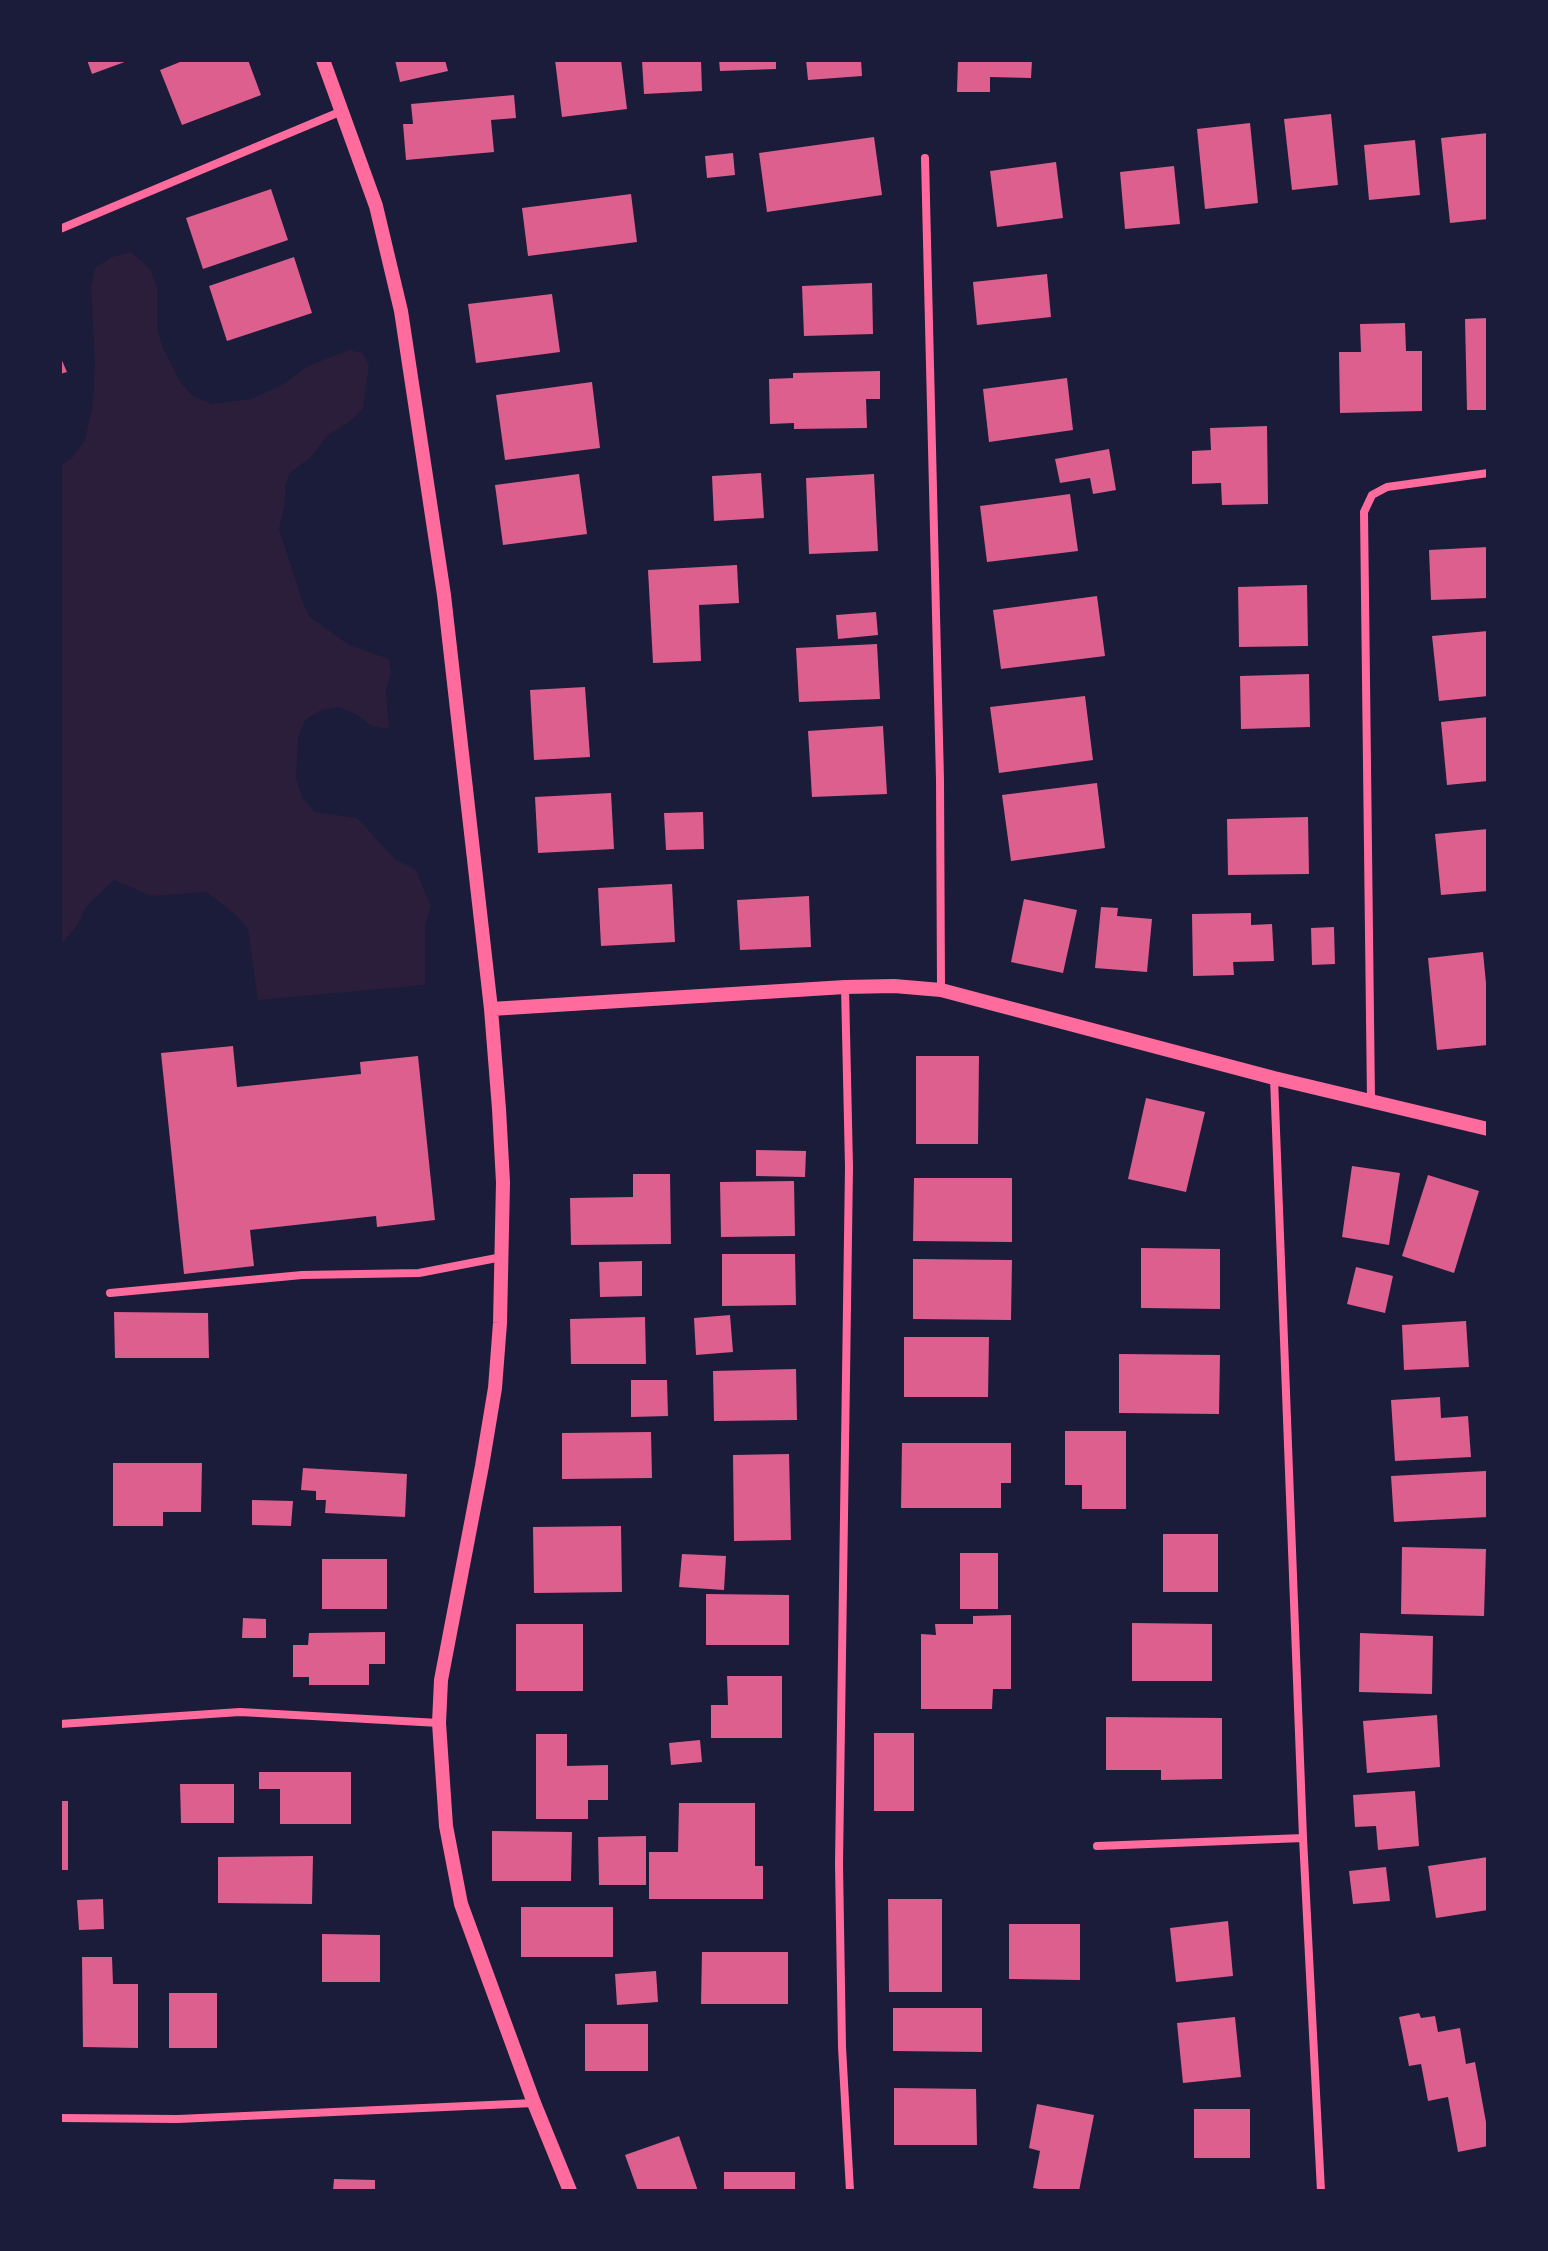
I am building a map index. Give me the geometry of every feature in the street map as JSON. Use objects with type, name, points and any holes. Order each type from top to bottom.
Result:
[{"type":"street","points":[[323,60],[376,206],[401,311],[411,371],[444,595],[491,1009],[502,1168],[503,1257],[495,1388],[441,1680],[442,1794],[451,1863],[458,1890],[534,2103],[570,2191]]},
{"type":"street","points":[[60,229],[342,111]]},
{"type":"street","points":[[925,158],[939,720],[941,990]]},
{"type":"street","points":[[1371,1102],[1365,505],[1372,495],[1403,483],[1488,473]]},
{"type":"street","points":[[491,1009],[845,987],[894,986],[941,990],[1274,1078],[1488,1129]]},
{"type":"street","points":[[845,987],[849,1167],[839,1864],[842,2047],[850,2191]]},
{"type":"street","points":[[1274,1078],[1303,1838],[1321,2191]]},
{"type":"street","points":[[110,1293],[302,1275],[419,1273],[503,1257]]},
{"type":"street","points":[[60,1724],[240,1712],[439,1723]]},
{"type":"street","points":[[1097,1846],[1303,1838]]},
{"type":"street","points":[[60,2118],[178,2119],[324,2110],[534,2103]]},
{"type":"shaded area","points":[[131,252],[150,269],[157,288],[157,327],[162,346],[180,382],[193,396],[212,404],[252,399],[285,383],[308,366],[349,350],[363,353],[369,366],[363,408],[352,420],[328,435],[311,457],[290,473],[285,486],[279,529],[310,617],[349,645],[389,659],[391,672],[386,691],[389,729],[371,726],[356,714],[339,707],[321,710],[305,720],[298,738],[296,778],[302,797],[315,812],[357,818],[396,860],[415,869],[431,906],[425,925],[425,985],[258,1000],[248,929],[236,915],[206,892],[151,896],[114,880],[86,907],[78,924],[60,946],[60,466],[72,458],[85,440],[93,403],[95,363],[91,287],[95,268],[112,257]]},
{"type":"building","points":[[87,60],[130,60],[92,74]]},
{"type":"building","points":[[185,60],[248,60],[261,95],[182,125],[160,70]]},
{"type":"building","points":[[395,60],[445,60],[448,71],[400,82]]},
{"type":"building","points":[[555,60],[621,60],[627,109],[562,117]]},
{"type":"building","points":[[642,60],[701,60],[702,91],[644,94]]},
{"type":"building","points":[[719,60],[776,60],[776,69],[720,71]]},
{"type":"building","points":[[806,60],[861,60],[862,76],[808,80]]},
{"type":"building","points":[[958,60],[1032,60],[1031,78],[990,77],[990,92],[957,92]]},
{"type":"building","points":[[514,95],[516,118],[491,120],[494,152],[406,160],[403,124],[413,124],[411,104]]},
{"type":"building","points":[[1331,114],[1338,185],[1292,190],[1284,119]]},
{"type":"building","points":[[1250,123],[1258,203],[1205,209],[1197,129]]},
{"type":"building","points":[[1488,133],[1488,219],[1450,223],[1441,138]]},
{"type":"building","points":[[874,137],[882,195],[767,212],[759,153]]},
{"type":"building","points":[[1415,140],[1420,195],[1369,200],[1364,145]]},
{"type":"building","points":[[733,153],[735,175],[707,178],[705,156]]},
{"type":"building","points":[[1056,162],[1063,218],[997,227],[990,171]]},
{"type":"building","points":[[1174,166],[1180,224],[1125,229],[1120,172]]},
{"type":"building","points":[[271,189],[288,240],[203,269],[186,218]]},
{"type":"building","points":[[631,194],[637,242],[528,256],[522,208]]},
{"type":"building","points":[[294,257],[312,313],[227,341],[209,286]]},
{"type":"building","points":[[1047,274],[1051,317],[977,325],[973,282]]},
{"type":"building","points":[[872,283],[873,334],[804,336],[802,286]]},
{"type":"building","points":[[552,294],[560,352],[476,363],[468,304]]},
{"type":"building","points":[[1488,318],[1488,410],[1467,410],[1465,319]]},
{"type":"building","points":[[1405,323],[1406,351],[1422,351],[1422,411],[1340,413],[1339,352],[1361,352],[1360,324]]},
{"type":"building","points":[[60,356],[67,372],[60,374]]},
{"type":"building","points":[[880,371],[880,399],[866,399],[867,428],[794,429],[794,423],[770,424],[769,379],[793,378],[793,373]]},
{"type":"building","points":[[1067,378],[1073,430],[989,442],[983,389]]},
{"type":"building","points":[[592,382],[600,448],[505,460],[496,395]]},
{"type":"building","points":[[1267,426],[1268,504],[1222,505],[1221,483],[1192,484],[1192,451],[1211,450],[1210,428]]},
{"type":"building","points":[[1109,449],[1116,490],[1093,494],[1090,478],[1060,483],[1055,459]]},
{"type":"building","points":[[761,473],[764,518],[714,521],[712,476]]},
{"type":"building","points":[[579,474],[587,534],[503,545],[495,485]]},
{"type":"building","points":[[874,474],[878,551],[809,554],[806,478]]},
{"type":"building","points":[[1070,494],[1078,551],[987,562],[980,506]]},
{"type":"building","points":[[1488,547],[1488,598],[1431,600],[1429,550]]},
{"type":"building","points":[[737,565],[739,603],[699,605],[701,661],[653,663],[648,570]]},
{"type":"building","points":[[1307,585],[1308,646],[1239,647],[1238,587]]},
{"type":"building","points":[[1097,596],[1105,656],[1001,669],[993,610]]},
{"type":"building","points":[[876,612],[878,635],[838,639],[836,615]]},
{"type":"building","points":[[1488,631],[1488,696],[1439,701],[1432,636]]},
{"type":"building","points":[[877,644],[880,699],[799,702],[796,648]]},
{"type":"building","points":[[1309,674],[1310,727],[1241,729],[1240,676]]},
{"type":"building","points":[[585,687],[590,757],[534,760],[530,690]]},
{"type":"building","points":[[1085,696],[1093,760],[999,773],[990,707]]},
{"type":"building","points":[[1488,717],[1488,781],[1447,785],[1441,722]]},
{"type":"building","points":[[883,726],[887,794],[812,797],[808,731]]},
{"type":"building","points":[[1097,783],[1105,848],[1011,861],[1002,795]]},
{"type":"building","points":[[611,793],[614,849],[538,853],[535,797]]},
{"type":"building","points":[[703,812],[704,849],[666,850],[664,813]]},
{"type":"building","points":[[1308,817],[1309,874],[1228,875],[1227,819]]},
{"type":"building","points":[[1488,829],[1488,891],[1441,895],[1435,834]]},
{"type":"building","points":[[672,884],[675,942],[601,946],[598,888]]},
{"type":"building","points":[[809,896],[811,947],[740,950],[737,900]]},
{"type":"building","points":[[1024,899],[1077,910],[1063,973],[1011,962]]},
{"type":"building","points":[[1101,907],[1118,908],[1117,916],[1152,919],[1147,972],[1095,968]]},
{"type":"building","points":[[1251,913],[1251,925],[1272,924],[1274,961],[1233,962],[1234,975],[1193,976],[1192,914]]},
{"type":"building","points":[[1334,927],[1335,964],[1312,965],[1311,928]]},
{"type":"building","points":[[1483,952],[1488,1045],[1437,1050],[1428,958]]},
{"type":"building","points":[[233,1046],[237,1087],[361,1074],[360,1062],[418,1056],[435,1220],[377,1227],[376,1216],[250,1230],[254,1266],[184,1274],[161,1053]]},
{"type":"building","points":[[916,1056],[979,1056],[978,1144],[916,1144]]},
{"type":"building","points":[[1146,1098],[1205,1112],[1186,1192],[1128,1179]]},
{"type":"building","points":[[756,1150],[806,1151],[805,1177],[756,1176]]},
{"type":"building","points":[[1352,1166],[1400,1173],[1389,1245],[1342,1237]]},
{"type":"building","points":[[633,1174],[670,1174],[671,1244],[571,1245],[570,1198],[633,1197]]},
{"type":"building","points":[[1428,1175],[1479,1191],[1454,1273],[1402,1256]]},
{"type":"building","points":[[914,1178],[1012,1178],[1012,1242],[913,1241]]},
{"type":"building","points":[[794,1181],[795,1236],[721,1237],[720,1182]]},
{"type":"building","points":[[1141,1248],[1220,1249],[1220,1309],[1141,1308]]},
{"type":"building","points":[[722,1254],[795,1254],[796,1305],[722,1306]]},
{"type":"building","points":[[913,1259],[1012,1260],[1011,1320],[913,1319]]},
{"type":"building","points":[[642,1261],[642,1296],[600,1297],[599,1262]]},
{"type":"building","points":[[1356,1267],[1393,1276],[1385,1313],[1347,1304]]},
{"type":"building","points":[[114,1312],[208,1313],[209,1358],[115,1358]]},
{"type":"building","points":[[730,1315],[733,1352],[696,1355],[694,1318]]},
{"type":"building","points":[[645,1317],[646,1364],[571,1364],[570,1319]]},
{"type":"building","points":[[1466,1321],[1469,1367],[1404,1370],[1402,1325]]},
{"type":"building","points":[[904,1337],[989,1337],[988,1397],[904,1397]]},
{"type":"building","points":[[1119,1354],[1220,1355],[1219,1414],[1119,1413]]},
{"type":"building","points":[[796,1369],[797,1420],[714,1421],[713,1371]]},
{"type":"building","points":[[631,1380],[667,1380],[668,1416],[631,1417]]},
{"type":"building","points":[[1440,1397],[1441,1418],[1468,1416],[1471,1457],[1395,1461],[1391,1400]]},
{"type":"building","points":[[1065,1431],[1126,1431],[1126,1509],[1082,1509],[1082,1485],[1065,1485]]},
{"type":"building","points":[[651,1432],[652,1478],[562,1479],[562,1433]]},
{"type":"building","points":[[902,1443],[1011,1443],[1011,1483],[1001,1483],[1001,1508],[901,1508]]},
{"type":"building","points":[[789,1454],[791,1540],[734,1541],[733,1455]]},
{"type":"building","points":[[113,1463],[202,1463],[201,1512],[163,1512],[163,1526],[113,1526]]},
{"type":"building","points":[[303,1468],[407,1474],[405,1517],[325,1513],[326,1500],[316,1500],[316,1491],[301,1490]]},
{"type":"building","points":[[1486,1471],[1488,1517],[1394,1522],[1391,1476]]},
{"type":"building","points":[[252,1500],[293,1501],[291,1526],[252,1525]]},
{"type":"building","points":[[621,1526],[622,1592],[534,1593],[533,1527]]},
{"type":"building","points":[[1163,1534],[1218,1534],[1218,1592],[1163,1592]]},
{"type":"building","points":[[1402,1547],[1486,1549],[1484,1616],[1401,1614]]},
{"type":"building","points":[[960,1553],[998,1553],[998,1609],[960,1609]]},
{"type":"building","points":[[682,1554],[726,1556],[724,1590],[679,1587]]},
{"type":"building","points":[[322,1559],[387,1559],[387,1609],[322,1609]]},
{"type":"building","points":[[706,1594],[789,1595],[789,1645],[706,1645]]},
{"type":"building","points":[[1011,1615],[1011,1689],[993,1689],[992,1709],[921,1709],[921,1634],[936,1635],[935,1624],[973,1624],[973,1616]]},
{"type":"building","points":[[243,1618],[266,1619],[266,1638],[242,1638]]},
{"type":"building","points":[[1132,1623],[1212,1624],[1212,1681],[1132,1681]]},
{"type":"building","points":[[516,1624],[583,1624],[583,1691],[516,1691]]},
{"type":"building","points":[[385,1632],[385,1664],[369,1664],[369,1685],[309,1685],[309,1677],[293,1677],[293,1645],[308,1645],[309,1633]]},
{"type":"building","points":[[1360,1633],[1433,1636],[1432,1694],[1359,1692]]},
{"type":"building","points":[[727,1676],[782,1676],[782,1738],[711,1738],[711,1705],[728,1705]]},
{"type":"building","points":[[1437,1715],[1440,1767],[1367,1773],[1363,1721]]},
{"type":"building","points":[[1106,1717],[1222,1718],[1222,1779],[1161,1780],[1161,1770],[1106,1770]]},
{"type":"building","points":[[874,1733],[914,1733],[914,1811],[874,1811]]},
{"type":"building","points":[[536,1734],[567,1734],[567,1766],[608,1765],[608,1800],[588,1800],[588,1819],[536,1819]]},
{"type":"building","points":[[700,1740],[702,1762],[671,1765],[669,1743]]},
{"type":"building","points":[[259,1772],[351,1772],[351,1824],[280,1824],[280,1789],[259,1789]]},
{"type":"building","points":[[180,1784],[234,1784],[234,1823],[181,1823]]},
{"type":"building","points":[[1415,1791],[1419,1846],[1378,1850],[1376,1826],[1355,1827],[1353,1795]]},
{"type":"building","points":[[60,1801],[68,1801],[68,1870],[60,1870]]},
{"type":"building","points":[[679,1803],[755,1803],[755,1866],[763,1866],[763,1899],[649,1899],[649,1852],[678,1852]]},
{"type":"building","points":[[492,1831],[572,1832],[571,1881],[492,1881]]},
{"type":"building","points":[[646,1836],[646,1885],[599,1885],[598,1837]]},
{"type":"building","points":[[313,1856],[312,1904],[218,1903],[218,1857]]},
{"type":"building","points":[[1488,1857],[1488,1910],[1436,1918],[1428,1866]]},
{"type":"building","points":[[1386,1867],[1390,1901],[1353,1904],[1349,1871]]},
{"type":"building","points":[[103,1899],[104,1929],[79,1930],[77,1900]]},
{"type":"building","points":[[888,1899],[942,1899],[942,1992],[889,1992]]},
{"type":"building","points":[[521,1907],[613,1907],[613,1957],[521,1957]]},
{"type":"building","points":[[1228,1921],[1233,1976],[1176,1982],[1170,1928]]},
{"type":"building","points":[[1009,1924],[1080,1924],[1080,1980],[1009,1979]]},
{"type":"building","points":[[322,1934],[380,1935],[380,1982],[322,1982]]},
{"type":"building","points":[[702,1952],[788,1952],[788,2004],[701,2004]]},
{"type":"building","points":[[82,1957],[112,1957],[113,1984],[138,1984],[138,2048],[83,2047]]},
{"type":"building","points":[[656,1971],[658,2002],[617,2005],[615,1974]]},
{"type":"building","points":[[169,1993],[217,1993],[217,2048],[169,2048]]},
{"type":"building","points":[[893,2008],[982,2008],[982,2052],[893,2051]]},
{"type":"building","points":[[1419,2013],[1421,2018],[1435,2016],[1438,2032],[1460,2028],[1466,2064],[1475,2062],[1488,2146],[1458,2152],[1448,2097],[1428,2101],[1421,2064],[1409,2066],[1399,2017]]},
{"type":"building","points":[[1235,2017],[1241,2077],[1183,2083],[1177,2023]]},
{"type":"building","points":[[585,2024],[648,2024],[648,2071],[585,2071]]},
{"type":"building","points":[[894,2088],[976,2089],[977,2145],[894,2145]]},
{"type":"building","points":[[1037,2104],[1094,2115],[1079,2191],[1033,2188],[1040,2151],[1029,2148]]},
{"type":"building","points":[[1194,2109],[1250,2109],[1250,2158],[1194,2158]]},
{"type":"building","points":[[679,2136],[698,2191],[638,2191],[625,2155]]},
{"type":"building","points":[[724,2172],[795,2172],[795,2191],[724,2191]]},
{"type":"building","points":[[334,2179],[375,2180],[375,2191],[333,2191]]}]
